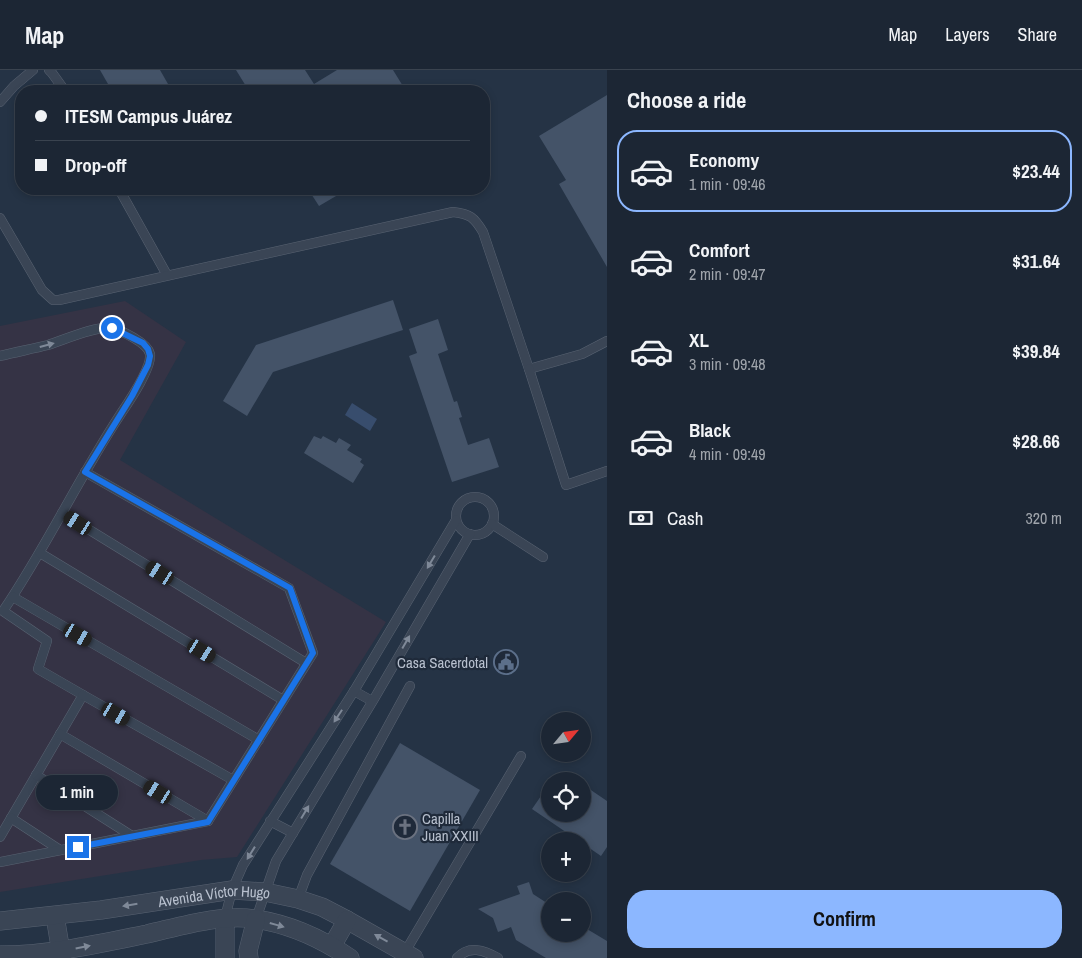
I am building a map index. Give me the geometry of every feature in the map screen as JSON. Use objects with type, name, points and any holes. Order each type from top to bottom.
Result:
[{"type":"street","name":"Avenida Víctor Hugo","points":[[0,920],[55,916],[232,890],[265,892],[298,899],[322,907],[410,955]]},
{"type":"street","points":[[55,916],[61,955]]},
{"type":"street","name":"Avenida Víctor Hugo","points":[[0,955],[61,955],[225,918],[256,919],[306,933],[332,946],[350,958]]},
{"type":"street","points":[[225,918],[225,958]]},
{"type":"street","points":[[249,958],[248,951],[256,919]]},
{"type":"street","points":[[332,946],[347,920]]},
{"type":"lane","points":[[15,85],[33,70]]},
{"type":"lane","points":[[49,70],[61,85]]},
{"type":"lane","points":[[0,102],[15,85]]},
{"type":"lane","points":[[122,195],[166,275]]},
{"type":"lane","points":[[0,218],[42,290],[53,300],[59,300],[84,296],[166,275],[453,212],[467,214],[476,220],[483,232],[566,485],[607,471]]},
{"type":"lane","points":[[0,356],[49,345],[102,328],[112,328],[143,343],[148,349],[150,356],[148,365],[132,396],[85,472],[40,553],[3,611],[47,640],[38,669],[233,780]]},
{"type":"lane","points":[[529,369],[582,354],[607,341]]},
{"type":"lane","points":[[0,862],[208,822],[313,653],[290,588],[85,472]]},
{"type":"lane","points":[[473,496],[480,497],[490,504],[494,517],[492,524],[483,533],[470,534],[459,526],[456,520],[457,507],[461,502],[473,496]]},
{"type":"lane","points":[[62,513],[306,664]]},
{"type":"lane","points":[[225,918],[232,890],[243,865],[354,691],[456,520]]},
{"type":"lane","points":[[492,524],[543,557]]},
{"type":"lane","points":[[256,919],[276,861],[470,534]]},
{"type":"lane","points":[[40,553],[283,700]]},
{"type":"lane","points":[[13,597],[259,740]]},
{"type":"lane","points":[[298,899],[307,875],[410,686]]},
{"type":"lane","points":[[354,691],[372,701]]},
{"type":"lane","points":[[0,837],[82,695]]},
{"type":"lane","points":[[60,734],[208,822]]},
{"type":"lane","points":[[410,955],[521,756]]},
{"type":"lane","points":[[36,775],[132,836]]},
{"type":"lane","points":[[11,818],[60,850]]},
{"type":"lane","points":[[270,821],[293,833]]},
{"type":"lane","points":[[457,958],[464,951],[481,950],[498,958]]},
{"type":"shaded area","points":[[125,301],[186,342],[120,460],[386,622],[237,857],[201,860],[0,892],[0,326]]},
{"type":"water","points":[[352,403],[377,419],[370,431],[345,415]]},
{"type":"building","points":[[100,70],[160,70],[169,85],[109,85]]},
{"type":"building","points":[[236,70],[305,70],[314,84],[337,70],[393,70],[402,85],[245,85]]},
{"type":"building","points":[[607,95],[607,267],[559,184],[566,180],[539,136]]},
{"type":"building","points":[[312,195],[338,195],[319,206]]},
{"type":"building","points":[[393,300],[403,330],[273,372],[247,416],[223,401],[256,345]]},
{"type":"building","points":[[438,319],[448,350],[438,354],[454,402],[457,401],[462,417],[459,418],[468,445],[489,438],[499,467],[452,482],[409,356],[417,353],[409,329]]},
{"type":"building","points":[[314,436],[321,439],[323,436],[336,443],[339,438],[351,445],[347,450],[362,459],[360,462],[364,465],[353,483],[304,453]]},
{"type":"building","name":"Capilla Juan XXIII","points":[[400,743],[480,790],[410,911],[330,864]]},
{"type":"building","points":[[591,790],[607,801],[607,847],[601,856],[591,849],[591,832],[566,832],[551,822],[591,822]]},
{"type":"building","points":[[541,796],[541,815],[532,809]]},
{"type":"building","points":[[529,882],[533,894],[541,899],[541,942],[591,942],[591,931],[607,941],[607,958],[546,958],[516,940],[511,927],[498,932],[493,918],[478,909],[520,894],[517,886]]},
{"type":"place","name":"Casa Sacerdotal","points":[[506,662]]},
{"type":"place","name":"Capilla Juan XXIII","points":[[405,827]]},
{"type":"route","points":[[78,847],[208,822],[313,653],[290,588],[85,472],[132,396],[148,365],[150,356],[148,349],[143,343],[112,328]]}]
